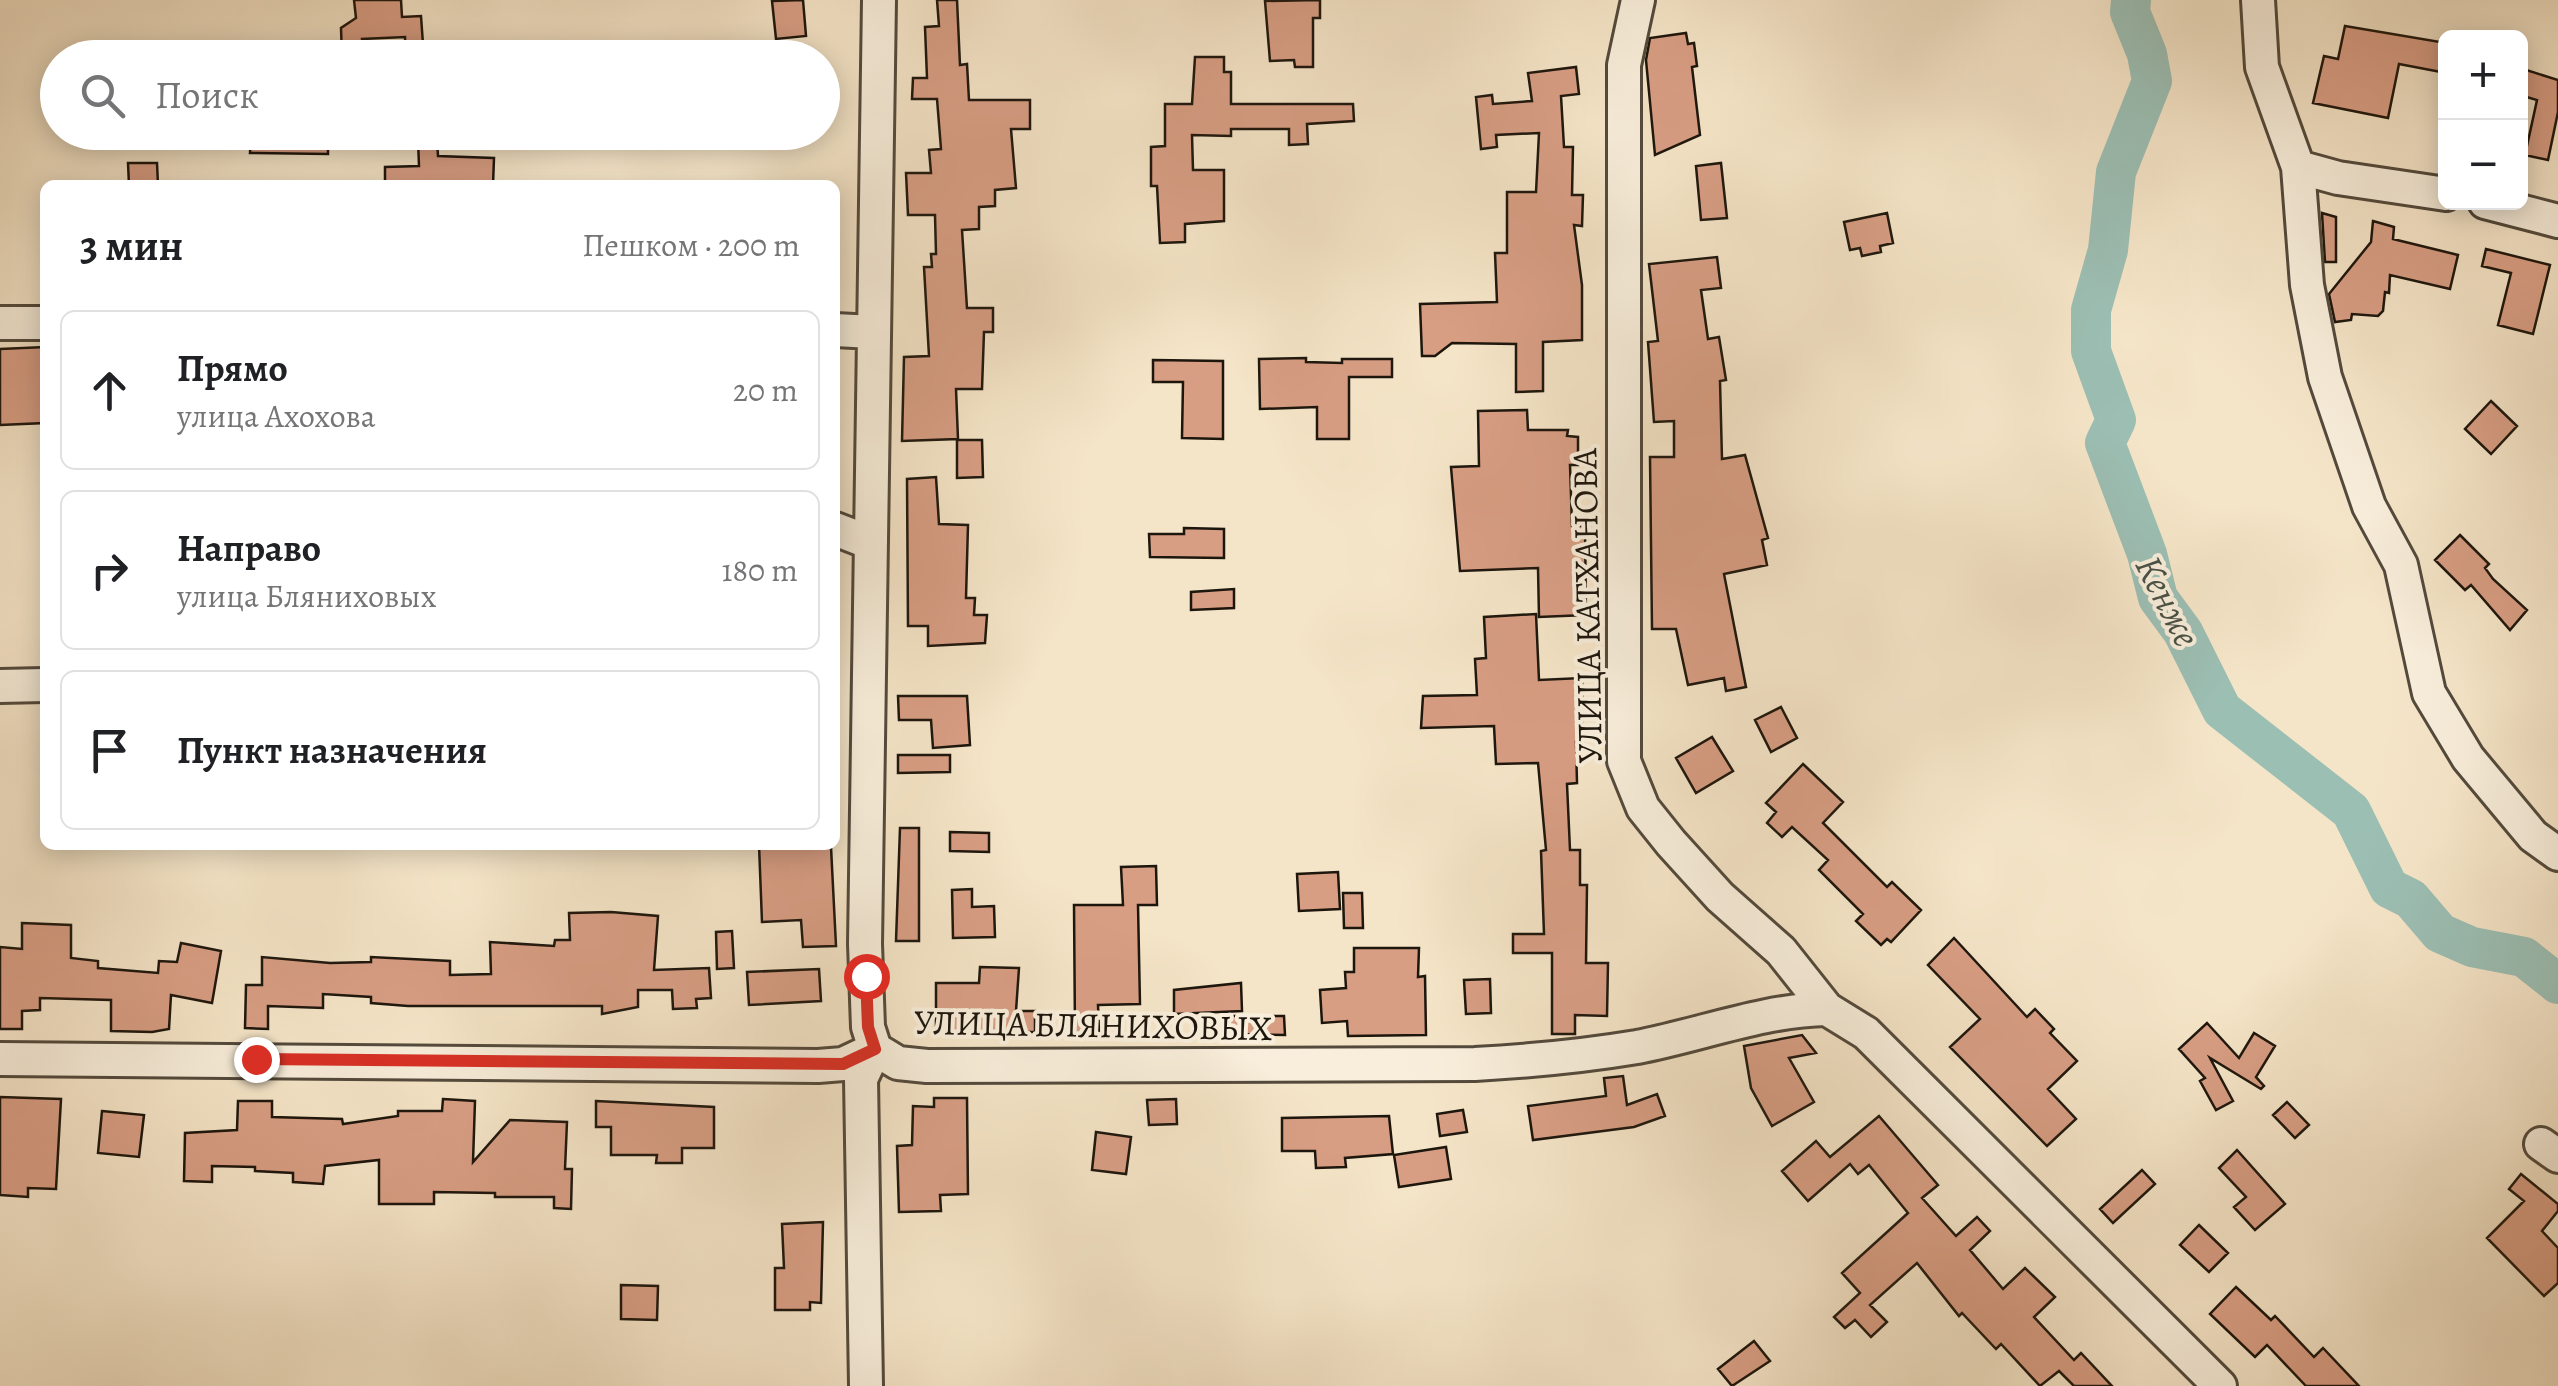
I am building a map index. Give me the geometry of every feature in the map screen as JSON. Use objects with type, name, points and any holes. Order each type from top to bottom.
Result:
[{"type":"street","points":[[866,1386],[861,1079],[875,1049],[868,1027],[866,944],[879,0]]},
{"type":"street","name":"УЛИЦА КАТХАНОВА","points":[[1638,0],[1624,64],[1624,760],[1629,782],[1650,818],[1720,897],[1781,950],[1827,1010],[1866,1033],[2220,1386]]},
{"type":"street","points":[[2258,0],[2262,68],[2298,166],[2307,285],[2325,377],[2369,506],[2401,565],[2430,692],[2468,758],[2533,836],[2558,854]]},
{"type":"street","points":[[2298,166],[2338,178],[2438,193]]},
{"type":"street","points":[[2517,210],[2558,220]]},
{"type":"street","points":[[0,323],[40,323]]},
{"type":"street","points":[[840,330],[873,332]]},
{"type":"street","points":[[840,531],[871,543]]},
{"type":"street","points":[[0,686],[40,685]]},
{"type":"street","name":"УЛИЦА БЛЯНИХОВЫХ","points":[[0,1059],[818,1066],[843,1064],[875,1049],[898,1064],[926,1066],[1475,1064],[1540,1060],[1638,1046],[1788,1013],[1827,1010]]},
{"type":"building","points":[[354,0],[401,0],[402,17],[421,16],[423,40],[405,37],[341,40],[341,28],[356,18]]},
{"type":"building","points":[[803,0],[806,36],[776,39],[772,1]]},
{"type":"building","points":[[937,0],[957,0],[960,65],[967,64],[969,100],[1030,100],[1030,129],[1011,129],[1016,188],[995,190],[995,206],[979,207],[979,229],[962,230],[967,308],[993,308],[993,332],[984,332],[982,389],[956,389],[958,439],[902,441],[904,357],[929,356],[924,267],[932,267],[931,254],[936,254],[935,215],[908,215],[906,173],[931,173],[929,150],[941,149],[937,99],[912,99],[913,78],[927,78],[925,27],[939,26]]},
{"type":"building","points":[[1320,0],[1320,18],[1313,18],[1313,67],[1295,67],[1294,60],[1270,61],[1265,1]]},
{"type":"building","points":[[2345,26],[2438,42],[2438,71],[2399,64],[2388,118],[2313,103],[2324,56],[2338,59]]},
{"type":"building","points":[[1686,33],[1688,44],[1694,43],[1697,66],[1692,67],[1700,135],[1655,155],[1646,60],[1650,38]]},
{"type":"building","points":[[1195,57],[1224,57],[1224,72],[1231,72],[1231,104],[1353,104],[1354,121],[1307,124],[1308,144],[1289,145],[1289,129],[1231,129],[1231,136],[1192,135],[1193,170],[1224,170],[1224,221],[1185,224],[1185,242],[1160,243],[1157,186],[1151,186],[1151,147],[1165,146],[1165,104],[1192,104]]},
{"type":"building","points":[[1576,67],[1579,94],[1561,96],[1564,147],[1573,147],[1572,195],[1583,195],[1582,226],[1574,225],[1582,285],[1582,340],[1543,342],[1543,391],[1516,392],[1516,344],[1452,343],[1435,356],[1422,356],[1420,304],[1497,302],[1495,253],[1507,253],[1507,192],[1536,192],[1539,133],[1496,135],[1497,147],[1481,149],[1476,97],[1492,95],[1493,104],[1532,101],[1528,73]]},
{"type":"building","points":[[2528,71],[2558,80],[2558,112],[2548,160],[2528,156],[2537,100],[2528,97]]},
{"type":"building","points":[[250,150],[328,150],[328,154],[250,153]]},
{"type":"building","points":[[418,150],[438,150],[438,156],[494,158],[493,180],[385,180],[385,167],[419,166]]},
{"type":"building","points":[[128,163],[157,163],[158,180],[129,180]]},
{"type":"building","points":[[1721,163],[1727,218],[1701,220],[1696,166]]},
{"type":"building","points":[[1887,213],[1893,243],[1880,246],[1881,252],[1862,256],[1860,248],[1850,250],[1844,222]]},
{"type":"building","points":[[2322,213],[2336,217],[2336,262],[2325,262]]},
{"type":"building","points":[[2373,221],[2394,227],[2393,239],[2458,255],[2450,289],[2390,275],[2389,293],[2385,292],[2383,311],[2378,316],[2352,314],[2351,320],[2335,322],[2329,294],[2371,242]]},
{"type":"building","points":[[2486,249],[2550,265],[2533,334],[2498,325],[2511,273],[2482,266]]},
{"type":"building","points":[[1717,257],[1721,288],[1701,290],[1708,339],[1719,337],[1726,380],[1720,381],[1722,459],[1745,455],[1768,538],[1762,540],[1767,565],[1724,574],[1746,687],[1726,691],[1724,678],[1688,685],[1676,629],[1652,629],[1650,457],[1674,457],[1674,421],[1654,422],[1648,342],[1658,341],[1649,264]]},
{"type":"building","points":[[40,347],[40,423],[0,425],[0,349]]},
{"type":"building","points":[[1306,358],[1306,362],[1342,363],[1342,359],[1392,359],[1392,377],[1349,377],[1349,439],[1317,439],[1317,407],[1260,409],[1259,359]]},
{"type":"building","points":[[1153,360],[1223,361],[1223,439],[1182,438],[1183,382],[1153,382]]},
{"type":"building","points":[[2491,401],[2517,426],[2491,454],[2465,429]]},
{"type":"building","points":[[1527,410],[1528,430],[1568,430],[1567,436],[1578,437],[1578,465],[1570,465],[1572,526],[1585,526],[1586,615],[1539,617],[1538,568],[1460,571],[1451,467],[1479,466],[1478,411]]},
{"type":"building","points":[[957,440],[982,440],[983,477],[957,478]]},
{"type":"building","points":[[936,477],[939,524],[968,525],[966,598],[975,598],[974,615],[987,615],[985,643],[928,646],[928,626],[908,626],[907,479]]},
{"type":"building","points":[[1184,528],[1224,529],[1224,558],[1150,557],[1149,534],[1184,534]]},
{"type":"building","points":[[2460,535],[2489,564],[2485,568],[2493,579],[2527,610],[2510,630],[2471,585],[2465,590],[2435,560]]},
{"type":"building","points":[[1234,589],[1234,608],[1191,610],[1191,592]]},
{"type":"building","points":[[1536,614],[1539,680],[1582,678],[1583,742],[1576,742],[1577,783],[1567,784],[1570,850],[1580,850],[1580,885],[1587,885],[1586,963],[1608,963],[1607,1016],[1575,1015],[1575,1034],[1552,1034],[1552,953],[1513,953],[1513,934],[1544,934],[1541,851],[1546,850],[1538,763],[1496,764],[1494,726],[1421,728],[1423,696],[1477,695],[1475,659],[1486,658],[1484,617]]},
{"type":"building","points":[[898,696],[967,696],[970,745],[933,748],[931,720],[899,720]]},
{"type":"building","points":[[1781,707],[1797,738],[1771,752],[1755,720]]},
{"type":"building","points":[[1712,737],[1733,771],[1696,793],[1676,758]]},
{"type":"building","points":[[898,755],[950,755],[950,772],[898,773]]},
{"type":"building","points":[[1803,764],[1843,802],[1823,823],[1887,887],[1892,882],[1921,910],[1891,942],[1887,939],[1881,945],[1856,921],[1863,914],[1819,870],[1828,860],[1792,827],[1782,837],[1767,823],[1776,812],[1766,803]]},
{"type":"building","points":[[900,828],[919,828],[919,941],[896,941]]},
{"type":"building","points":[[950,832],[989,833],[989,852],[950,851]]},
{"type":"building","points":[[759,850],[831,850],[836,946],[803,947],[801,920],[762,922]]},
{"type":"building","points":[[1156,866],[1157,905],[1138,905],[1140,1004],[1098,1005],[1099,1033],[1075,1033],[1074,905],[1123,905],[1121,867]]},
{"type":"building","points":[[1338,872],[1340,909],[1299,911],[1297,874]]},
{"type":"building","points":[[972,889],[972,907],[994,906],[995,937],[953,938],[952,890]]},
{"type":"building","points":[[1343,893],[1362,893],[1363,928],[1344,928]]},
{"type":"building","points":[[569,913],[658,916],[654,970],[709,968],[711,998],[696,999],[697,1008],[673,1009],[672,990],[638,990],[638,1007],[602,1014],[602,1006],[408,1006],[371,1003],[371,997],[323,994],[323,1008],[268,1006],[268,1029],[245,1028],[246,985],[262,985],[262,957],[330,963],[371,962],[371,957],[450,961],[450,975],[491,974],[490,942],[554,946],[555,940],[570,940]]},
{"type":"building","points":[[22,923],[71,925],[71,958],[98,961],[98,968],[158,973],[159,961],[177,962],[181,943],[221,951],[212,1003],[171,995],[169,1029],[111,1031],[111,1000],[40,998],[40,1010],[22,1011],[22,1029],[0,1029],[0,947],[22,949]]},
{"type":"building","points":[[732,931],[734,968],[717,969],[716,932]]},
{"type":"building","points":[[1954,938],[2027,1017],[2035,1009],[2054,1029],[2050,1033],[2077,1061],[2048,1089],[2076,1119],[2047,1146],[1950,1047],[1980,1019],[1928,965]]},
{"type":"building","points":[[1354,948],[1419,948],[1418,977],[1425,976],[1426,1035],[1348,1036],[1347,1021],[1322,1023],[1320,990],[1346,988],[1345,972],[1354,972]]},
{"type":"building","points":[[980,967],[1019,968],[1016,1011],[1035,1011],[1035,1032],[936,1032],[936,983],[979,983]]},
{"type":"building","points":[[819,969],[821,1001],[749,1005],[747,972]]},
{"type":"building","points":[[1490,979],[1491,1013],[1466,1014],[1464,980]]},
{"type":"building","points":[[1241,983],[1242,1011],[1174,1014],[1174,990]]},
{"type":"building","points":[[1227,1016],[1284,1016],[1285,1035],[1228,1034]]},
{"type":"building","points":[[2207,1023],[2239,1058],[2254,1033],[2275,1046],[2256,1077],[2264,1086],[2261,1089],[2210,1058],[2233,1101],[2216,1110],[2200,1081],[2205,1078],[2179,1049]]},
{"type":"building","points":[[1802,1035],[1816,1053],[1789,1058],[1814,1102],[1772,1126],[1751,1088],[1744,1046]]},
{"type":"building","points":[[1623,1076],[1627,1105],[1657,1094],[1665,1116],[1634,1127],[1533,1140],[1528,1106],[1606,1096],[1604,1078]]},
{"type":"building","points":[[0,1097],[61,1099],[56,1189],[28,1188],[28,1197],[0,1195]]},
{"type":"building","points":[[934,1098],[967,1098],[968,1194],[940,1195],[941,1211],[899,1212],[897,1146],[912,1145],[913,1106],[934,1107]]},
{"type":"building","points":[[443,1099],[475,1101],[473,1162],[510,1120],[567,1122],[565,1169],[572,1169],[571,1209],[554,1208],[554,1197],[495,1197],[495,1193],[434,1192],[434,1204],[379,1204],[379,1160],[325,1166],[323,1184],[293,1182],[293,1173],[212,1166],[212,1182],[184,1181],[185,1133],[237,1130],[238,1101],[272,1101],[272,1117],[342,1119],[343,1124],[398,1116],[398,1111],[442,1111]]},
{"type":"building","points":[[1176,1099],[1177,1124],[1149,1125],[1147,1100]]},
{"type":"building","points":[[596,1101],[714,1107],[714,1148],[682,1148],[682,1163],[656,1163],[657,1155],[611,1155],[611,1127],[596,1127]]},
{"type":"building","points":[[2287,1102],[2309,1125],[2295,1138],[2273,1115]]},
{"type":"building","points":[[1463,1110],[1467,1132],[1440,1136],[1437,1114]]},
{"type":"building","points":[[102,1111],[144,1115],[139,1157],[98,1153]]},
{"type":"building","points":[[1389,1116],[1393,1154],[1345,1158],[1346,1167],[1316,1168],[1315,1151],[1282,1151],[1282,1118]]},
{"type":"building","points":[[1879,1116],[1938,1185],[1922,1198],[1956,1236],[1977,1217],[1990,1231],[1970,1250],[2003,1289],[2025,1268],[2055,1297],[2034,1317],[2074,1360],[2081,1353],[2112,1386],[2074,1386],[2059,1371],[2040,1386],[2001,1344],[1996,1349],[1962,1313],[1959,1316],[1917,1263],[1870,1305],[1887,1322],[1871,1337],[1855,1320],[1845,1328],[1834,1317],[1860,1293],[1842,1273],[1908,1213],[1869,1165],[1858,1174],[1850,1164],[1808,1201],[1782,1171],[1816,1141],[1830,1157]]},
{"type":"building","points":[[1096,1132],[1131,1137],[1126,1174],[1092,1170]]},
{"type":"building","points":[[1446,1147],[1451,1179],[1399,1187],[1394,1155]]},
{"type":"building","points":[[2237,1150],[2285,1204],[2255,1230],[2234,1207],[2246,1197],[2219,1168]]},
{"type":"building","points":[[2142,1170],[2155,1184],[2113,1223],[2100,1209]]},
{"type":"building","points":[[2521,1174],[2558,1204],[2558,1211],[2542,1231],[2558,1248],[2558,1283],[2544,1296],[2487,1238],[2524,1201],[2509,1189]]},
{"type":"building","points":[[823,1222],[821,1303],[810,1302],[810,1310],[775,1310],[775,1268],[784,1268],[782,1224]]},
{"type":"building","points":[[2199,1225],[2228,1253],[2209,1272],[2180,1245]]},
{"type":"building","points":[[621,1285],[658,1286],[657,1320],[621,1319]]},
{"type":"building","points":[[2236,1287],[2271,1320],[2275,1316],[2314,1357],[2323,1348],[2359,1386],[2306,1386],[2267,1345],[2255,1357],[2210,1314]]},
{"type":"building","points":[[1754,1341],[1770,1361],[1732,1386],[1718,1369]]},
{"type":"waterway","name":"Кенже","points":[[2131,0],[2130,12],[2147,54],[2152,81],[2116,172],[2108,250],[2091,310],[2091,351],[2116,420],[2105,443],[2147,554],[2158,598],[2183,632],[2222,710],[2351,811],[2389,888],[2411,899],[2440,933],[2472,947],[2524,957],[2558,984]]},
{"type":"route","points":[[256,1059],[843,1064],[875,1049],[868,1027],[866,976]]}]
